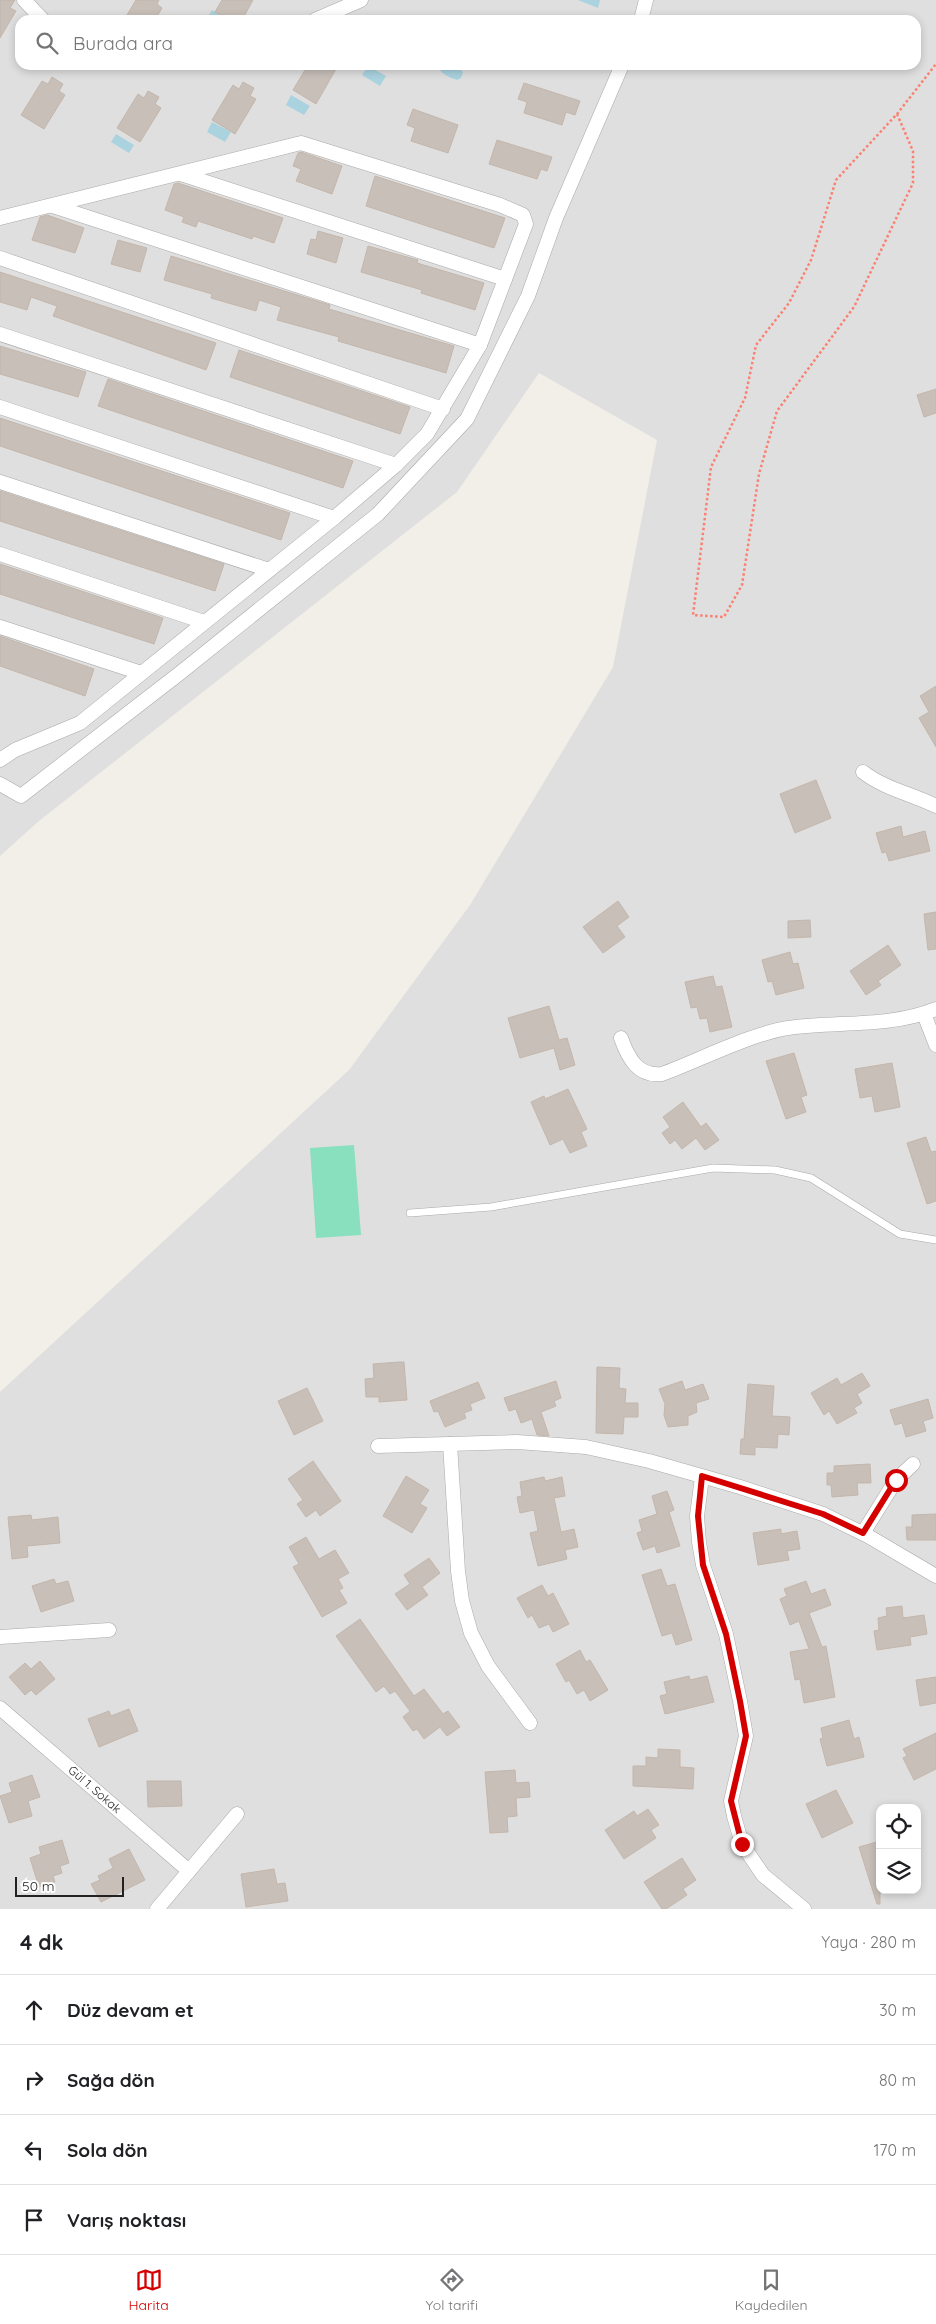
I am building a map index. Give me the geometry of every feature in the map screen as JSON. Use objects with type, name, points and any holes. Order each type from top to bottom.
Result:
[{"type":"street","points":[[24,0],[38,15]]},
{"type":"street","points":[[326,15],[361,0]]},
{"type":"street","points":[[642,15],[646,0]]},
{"type":"street","points":[[0,784],[22,796],[158,690],[378,514],[467,418],[528,296],[556,218],[620,70]]},
{"type":"street","points":[[0,218],[302,143],[500,205],[523,215],[526,224],[480,345],[427,434],[396,465],[334,518],[80,723],[15,750],[0,760]]},
{"type":"street","points":[[180,174],[505,279]]},
{"type":"street","points":[[52,206],[480,345]]},
{"type":"street","points":[[0,258],[443,409]]},
{"type":"street","points":[[0,334],[396,465]]},
{"type":"street","points":[[0,407],[334,518]]},
{"type":"street","points":[[0,482],[269,570]]},
{"type":"street","points":[[0,554],[204,622]]},
{"type":"street","points":[[0,627],[141,673]]},
{"type":"street","points":[[863,772],[882,786],[917,797],[936,806]]},
{"type":"street","points":[[621,1038],[626,1052],[635,1066],[653,1075],[662,1074],[756,1037],[787,1028],[887,1022],[930,1011],[936,1045]]},
{"type":"street","points":[[378,1446],[517,1442],[586,1447],[649,1461],[823,1514],[863,1533],[936,1576]]},
{"type":"street","points":[[450,1444],[458,1571],[462,1601],[471,1633],[488,1666],[530,1723]]},
{"type":"street","points":[[863,1533],[896,1480],[913,1464]]},
{"type":"street","points":[[702,1476],[698,1516],[703,1565],[726,1634],[746,1736],[731,1801],[734,1816],[742,1844],[764,1875],[804,1909]]},
{"type":"street","points":[[0,1637],[109,1630]]},
{"type":"street","name":"Gül 1. Sokak","points":[[0,1708],[189,1871]]},
{"type":"street","points":[[158,1909],[237,1814]]},
{"type":"lane","points":[[410,1213],[491,1207],[713,1168],[775,1170],[811,1178],[900,1234],[936,1240]]},
{"type":"path","points":[[897,114],[913,151],[913,183],[854,308],[777,411],[759,474],[742,585],[724,617],[693,615],[711,467],[745,398],[756,345],[789,303],[811,260],[836,180],[897,114],[936,64]]},
{"type":"shaded area","points":[[0,0],[936,0],[936,1909],[0,1909],[0,1392],[349,1070],[470,905],[613,667],[657,440],[539,373],[457,492],[39,821],[0,856]]},
{"type":"green space","points":[[354,1145],[361,1235],[316,1238],[310,1148]]},
{"type":"water","points":[[578,0],[600,0],[598,8]]},
{"type":"water","points":[[212,10],[220,15],[209,15]]},
{"type":"water","points":[[365,70],[375,70],[386,76],[380,86],[362,75]]},
{"type":"water","points":[[462,70],[463,72],[461,78],[457,80],[441,71]]},
{"type":"water","points":[[291,95],[310,106],[304,115],[286,105]]},
{"type":"water","points":[[212,122],[231,132],[225,142],[207,132]]},
{"type":"water","points":[[116,134],[134,145],[129,153],[111,142]]},
{"type":"building","points":[[0,0],[15,0],[10,8],[16,11],[0,38]]},
{"type":"building","points":[[136,0],[159,0],[157,4],[162,8],[158,15],[127,15]]},
{"type":"building","points":[[222,0],[253,0],[245,15],[221,15],[215,12]]},
{"type":"building","points":[[305,70],[335,70],[316,104],[293,90]]},
{"type":"building","points":[[52,77],[63,84],[59,91],[65,95],[44,129],[21,115],[42,81],[48,84]]},
{"type":"building","points":[[243,82],[254,88],[250,96],[256,99],[235,134],[212,120],[233,85],[239,89]]},
{"type":"building","points":[[524,83],[580,101],[575,115],[566,112],[562,125],[524,113],[527,102],[518,99]]},
{"type":"building","points":[[148,91],[159,97],[155,104],[161,108],[140,142],[117,128],[138,94],[144,98]]},
{"type":"building","points":[[413,109],[458,125],[448,153],[411,141],[415,128],[407,125]]},
{"type":"building","points":[[497,140],[552,157],[547,171],[541,169],[537,179],[489,164]]},
{"type":"building","points":[[301,152],[342,166],[332,194],[296,181],[301,169],[293,166],[298,153]]},
{"type":"building","points":[[375,176],[505,218],[494,248],[366,206]]},
{"type":"building","points":[[178,183],[283,218],[274,243],[253,236],[252,239],[198,221],[196,227],[182,222],[184,217],[165,210],[174,184]]},
{"type":"building","points":[[47,215],[84,228],[75,253],[32,240],[40,217]]},
{"type":"building","points":[[318,231],[343,238],[336,263],[307,254],[311,239],[316,240]]},
{"type":"building","points":[[118,240],[147,248],[140,272],[111,264]]},
{"type":"building","points":[[368,246],[418,260],[417,263],[484,283],[475,310],[421,293],[422,290],[361,272]]},
{"type":"building","points":[[171,256],[330,305],[329,309],[454,346],[446,373],[338,341],[339,337],[277,320],[281,307],[259,300],[256,311],[211,298],[212,294],[164,280]]},
{"type":"building","points":[[0,272],[216,343],[206,370],[53,316],[57,306],[31,297],[27,310],[0,302]]},
{"type":"building","points":[[0,346],[86,372],[78,397],[0,374]]},
{"type":"building","points":[[239,350],[410,407],[400,434],[230,377]]},
{"type":"building","points":[[108,379],[353,461],[343,488],[98,406]]},
{"type":"building","points":[[936,389],[936,413],[924,417],[917,395]]},
{"type":"building","points":[[0,418],[290,513],[281,540],[0,446]]},
{"type":"building","points":[[0,491],[224,564],[215,591],[0,521]]},
{"type":"building","points":[[0,564],[163,618],[154,644],[0,594]]},
{"type":"building","points":[[0,636],[94,669],[85,696],[0,666]]},
{"type":"building","points":[[936,686],[936,747],[919,718],[929,712],[920,696]]},
{"type":"building","points":[[816,780],[831,818],[795,833],[780,794]]},
{"type":"building","points":[[901,826],[903,837],[925,831],[930,851],[889,861],[886,852],[882,853],[876,833]]},
{"type":"building","points":[[618,901],[629,917],[617,926],[625,937],[603,953],[583,927]]},
{"type":"building","points":[[936,912],[936,949],[928,950],[924,914]]},
{"type":"building","points":[[810,920],[811,937],[788,938],[788,921]]},
{"type":"building","points":[[888,945],[901,965],[878,981],[881,985],[866,995],[850,971]]},
{"type":"building","points":[[790,952],[793,964],[798,963],[804,988],[776,995],[772,981],[768,982],[762,960]]},
{"type":"building","points":[[713,976],[716,987],[722,986],[732,1027],[710,1032],[707,1018],[700,1019],[697,1007],[691,1008],[685,982]]},
{"type":"building","points":[[549,1006],[559,1040],[567,1038],[575,1065],[560,1070],[554,1048],[520,1058],[508,1018]]},
{"type":"building","points":[[794,1053],[807,1095],[801,1097],[806,1112],[786,1119],[766,1061]]},
{"type":"building","points":[[892,1063],[900,1107],[875,1112],[872,1096],[860,1098],[855,1069]]},
{"type":"building","points":[[568,1089],[587,1129],[581,1132],[587,1146],[570,1153],[563,1139],[550,1145],[531,1102],[544,1096],[545,1099]]},
{"type":"building","points":[[683,1102],[701,1127],[706,1123],[719,1140],[705,1150],[696,1138],[682,1149],[675,1140],[670,1144],[662,1133],[670,1127],[663,1117]]},
{"type":"building","points":[[926,1137],[931,1152],[936,1151],[936,1201],[927,1204],[907,1143]]},
{"type":"building","points":[[404,1362],[407,1400],[379,1402],[379,1397],[366,1397],[365,1379],[374,1378],[373,1364]]},
{"type":"building","points":[[597,1367],[620,1368],[619,1388],[626,1389],[625,1403],[638,1403],[638,1417],[624,1417],[623,1434],[596,1433]]},
{"type":"building","points":[[862,1373],[870,1386],[857,1394],[862,1403],[854,1408],[857,1413],[837,1424],[829,1411],[824,1415],[811,1393],[837,1378],[841,1385]]},
{"type":"building","points":[[556,1381],[561,1398],[554,1401],[556,1406],[541,1412],[549,1436],[537,1435],[532,1419],[521,1423],[516,1409],[509,1411],[504,1398]]},
{"type":"building","points":[[682,1381],[685,1390],[703,1384],[709,1399],[696,1403],[697,1412],[688,1416],[688,1425],[668,1427],[664,1415],[665,1404],[659,1389]]},
{"type":"building","points":[[478,1382],[485,1398],[470,1404],[472,1410],[464,1413],[466,1418],[445,1427],[438,1411],[434,1412],[430,1401]]},
{"type":"building","points":[[748,1384],[774,1386],[772,1416],[790,1417],[789,1435],[778,1434],[777,1448],[755,1447],[755,1455],[740,1454],[741,1439],[744,1439]]},
{"type":"building","points":[[307,1388],[323,1421],[294,1435],[278,1401]]},
{"type":"building","points":[[928,1399],[933,1418],[923,1421],[926,1431],[906,1437],[902,1423],[895,1425],[890,1410]]},
{"type":"building","points":[[313,1461],[341,1501],[320,1516],[316,1510],[306,1517],[297,1504],[303,1500],[288,1479]]},
{"type":"building","points":[[870,1464],[871,1483],[857,1483],[858,1495],[832,1497],[831,1485],[827,1485],[827,1473],[834,1473],[834,1466]]},
{"type":"building","points":[[406,1476],[429,1490],[420,1504],[427,1508],[412,1533],[383,1516]]},
{"type":"building","points":[[544,1477],[545,1481],[562,1477],[565,1496],[554,1498],[561,1532],[574,1529],[578,1547],[565,1550],[567,1559],[538,1566],[530,1533],[538,1531],[534,1510],[520,1513],[517,1497],[522,1496],[520,1482]]},
{"type":"building","points":[[667,1491],[674,1510],[669,1512],[680,1546],[657,1553],[655,1546],[643,1550],[637,1533],[642,1531],[639,1520],[657,1514],[652,1496]]},
{"type":"building","points":[[936,1514],[936,1540],[907,1540],[906,1527],[912,1527],[912,1515]]},
{"type":"building","points":[[31,1515],[32,1520],[58,1517],[60,1543],[27,1546],[28,1557],[12,1559],[8,1517]]},
{"type":"building","points":[[781,1529],[781,1534],[797,1531],[800,1549],[787,1551],[789,1560],[758,1565],[753,1533]]},
{"type":"building","points":[[306,1537],[319,1559],[335,1550],[349,1573],[338,1579],[343,1588],[339,1590],[347,1603],[322,1617],[293,1567],[299,1564],[289,1547]]},
{"type":"building","points":[[429,1558],[440,1573],[422,1587],[428,1595],[407,1610],[395,1594],[410,1584],[404,1575]]},
{"type":"building","points":[[661,1569],[667,1586],[675,1584],[692,1640],[676,1645],[672,1633],[662,1636],[642,1575]]},
{"type":"building","points":[[54,1579],[56,1584],[68,1581],[74,1601],[41,1612],[32,1586]]},
{"type":"building","points":[[806,1581],[811,1594],[825,1589],[831,1605],[809,1613],[822,1647],[826,1646],[835,1697],[804,1703],[800,1679],[795,1680],[790,1652],[809,1649],[799,1621],[790,1625],[780,1599],[787,1596],[784,1589]]},
{"type":"building","points":[[542,1585],[548,1596],[553,1593],[569,1624],[553,1632],[549,1624],[539,1628],[532,1615],[528,1618],[517,1598]]},
{"type":"building","points":[[902,1606],[903,1618],[924,1615],[927,1634],[910,1637],[911,1645],[877,1650],[874,1631],[879,1630],[878,1618],[887,1616],[886,1608]]},
{"type":"building","points":[[360,1619],[414,1696],[424,1689],[443,1714],[448,1711],[460,1727],[447,1736],[440,1727],[424,1739],[417,1729],[413,1731],[403,1717],[410,1711],[395,1691],[390,1694],[384,1686],[376,1692],[336,1636]]},
{"type":"building","points":[[580,1650],[586,1662],[590,1660],[608,1690],[590,1701],[584,1690],[577,1694],[569,1680],[566,1682],[556,1664]]},
{"type":"building","points":[[40,1661],[55,1679],[36,1695],[31,1690],[25,1695],[9,1677],[25,1663],[31,1669]]},
{"type":"building","points":[[689,1676],[690,1680],[707,1676],[714,1702],[665,1714],[660,1696],[667,1694],[664,1682]]},
{"type":"building","points":[[936,1677],[936,1703],[920,1706],[916,1680]]},
{"type":"building","points":[[129,1709],[138,1731],[99,1747],[88,1719],[109,1711],[111,1716]]},
{"type":"building","points":[[849,1720],[854,1739],[859,1737],[864,1757],[827,1766],[820,1739],[823,1738],[821,1728]]},
{"type":"building","points":[[936,1733],[936,1769],[914,1780],[903,1758],[907,1756],[903,1749]]},
{"type":"building","points":[[658,1749],[680,1750],[680,1767],[694,1768],[693,1789],[633,1786],[633,1766],[646,1766],[646,1757],[658,1758]]},
{"type":"building","points":[[515,1770],[516,1783],[529,1782],[530,1797],[516,1798],[517,1816],[507,1817],[508,1832],[490,1833],[485,1772]]},
{"type":"building","points":[[32,1775],[40,1797],[28,1801],[32,1816],[9,1823],[0,1796],[12,1792],[9,1783]]},
{"type":"building","points":[[147,1781],[181,1781],[182,1806],[148,1807]]},
{"type":"building","points":[[836,1790],[853,1823],[822,1838],[806,1804]]},
{"type":"building","points":[[648,1809],[659,1825],[651,1830],[656,1838],[624,1859],[605,1830],[634,1811],[637,1816]]},
{"type":"building","points":[[62,1840],[69,1863],[60,1866],[62,1873],[53,1876],[55,1882],[39,1887],[30,1858],[41,1854],[39,1847]]},
{"type":"building","points":[[876,1842],[876,1894],[880,1894],[880,1904],[877,1904],[859,1847]]},
{"type":"building","points":[[129,1849],[145,1880],[101,1902],[91,1884],[100,1880],[98,1876],[113,1868],[109,1859]]},
{"type":"building","points":[[682,1858],[696,1880],[683,1889],[687,1895],[666,1909],[662,1909],[644,1882]]},
{"type":"building","points":[[274,1869],[277,1884],[285,1883],[288,1901],[246,1907],[241,1874]]},
{"type":"route","points":[[742,1844],[731,1801],[746,1736],[726,1634],[703,1565],[699,1542],[698,1516],[702,1476],[823,1514],[863,1533],[896,1480]]}]
